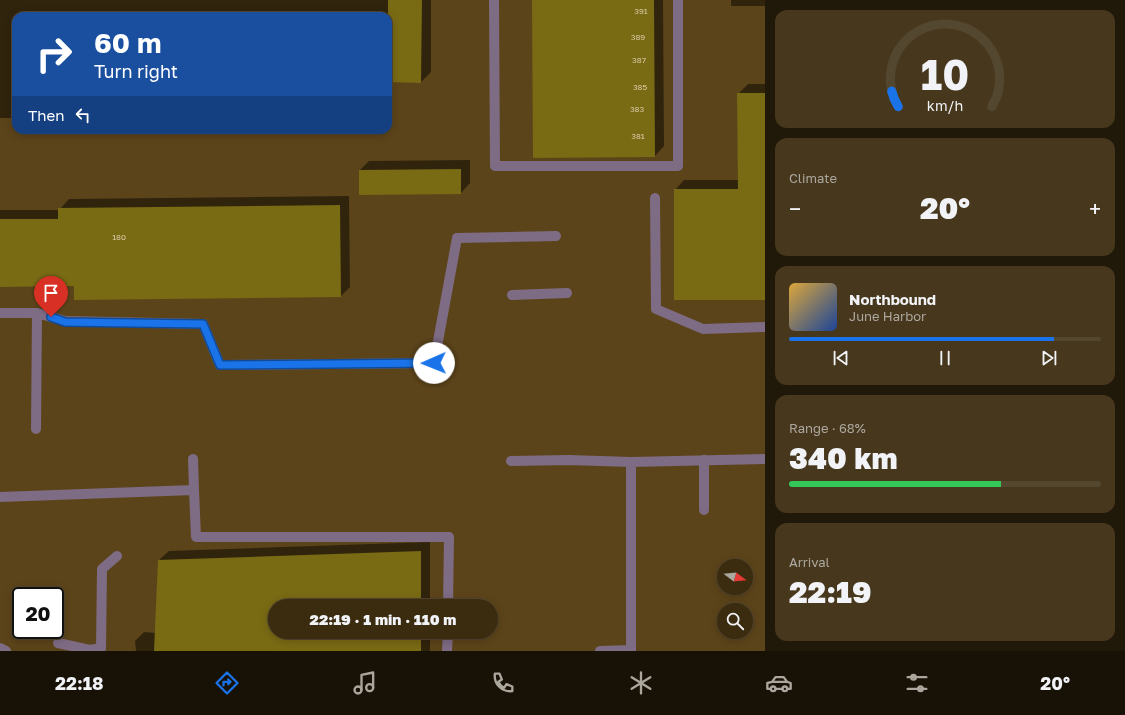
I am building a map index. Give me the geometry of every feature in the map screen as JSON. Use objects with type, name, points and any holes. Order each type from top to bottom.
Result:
[{"type":"lane","points":[[494,0],[495,166],[678,166],[678,0]]},
{"type":"lane","points":[[655,198],[656,309],[703,329],[765,327]]},
{"type":"lane","points":[[0,313],[37,313],[65,322],[203,324],[220,365],[434,363],[457,238],[556,236]]},
{"type":"lane","points":[[512,295],[567,293]]},
{"type":"lane","points":[[36,429],[37,313]]},
{"type":"lane","points":[[193,459],[196,537],[449,537],[448,599]]},
{"type":"lane","points":[[511,461],[569,460],[631,462],[765,459]]},
{"type":"lane","points":[[704,460],[704,510]]},
{"type":"lane","points":[[600,651],[631,650],[631,462]]},
{"type":"lane","points":[[0,497],[194,490]]},
{"type":"lane","points":[[58,642],[90,650],[101,648],[102,569],[118,556]]},
{"type":"lane","points":[[447,651],[448,639]]},
{"type":"shaded area","points":[[0,0],[765,0],[765,651],[0,651]]},
{"type":"building","points":[[388,0],[422,0],[421,83],[392,82],[392,12],[388,12]]},
{"type":"building","points":[[532,0],[654,0],[655,157],[533,158]]},
{"type":"building","points":[[737,93],[765,93],[765,300],[674,300],[674,189],[738,189]]},
{"type":"building","points":[[461,169],[461,194],[359,195],[359,170]]},
{"type":"building","points":[[340,205],[341,297],[74,300],[74,286],[0,287],[0,219],[58,219],[58,208]]},
{"type":"building","points":[[421,551],[421,599],[268,599],[268,639],[421,639],[421,651],[154,651],[158,560]]},
{"type":"route","points":[[51,317],[65,322],[203,324],[220,365],[434,363]]}]
